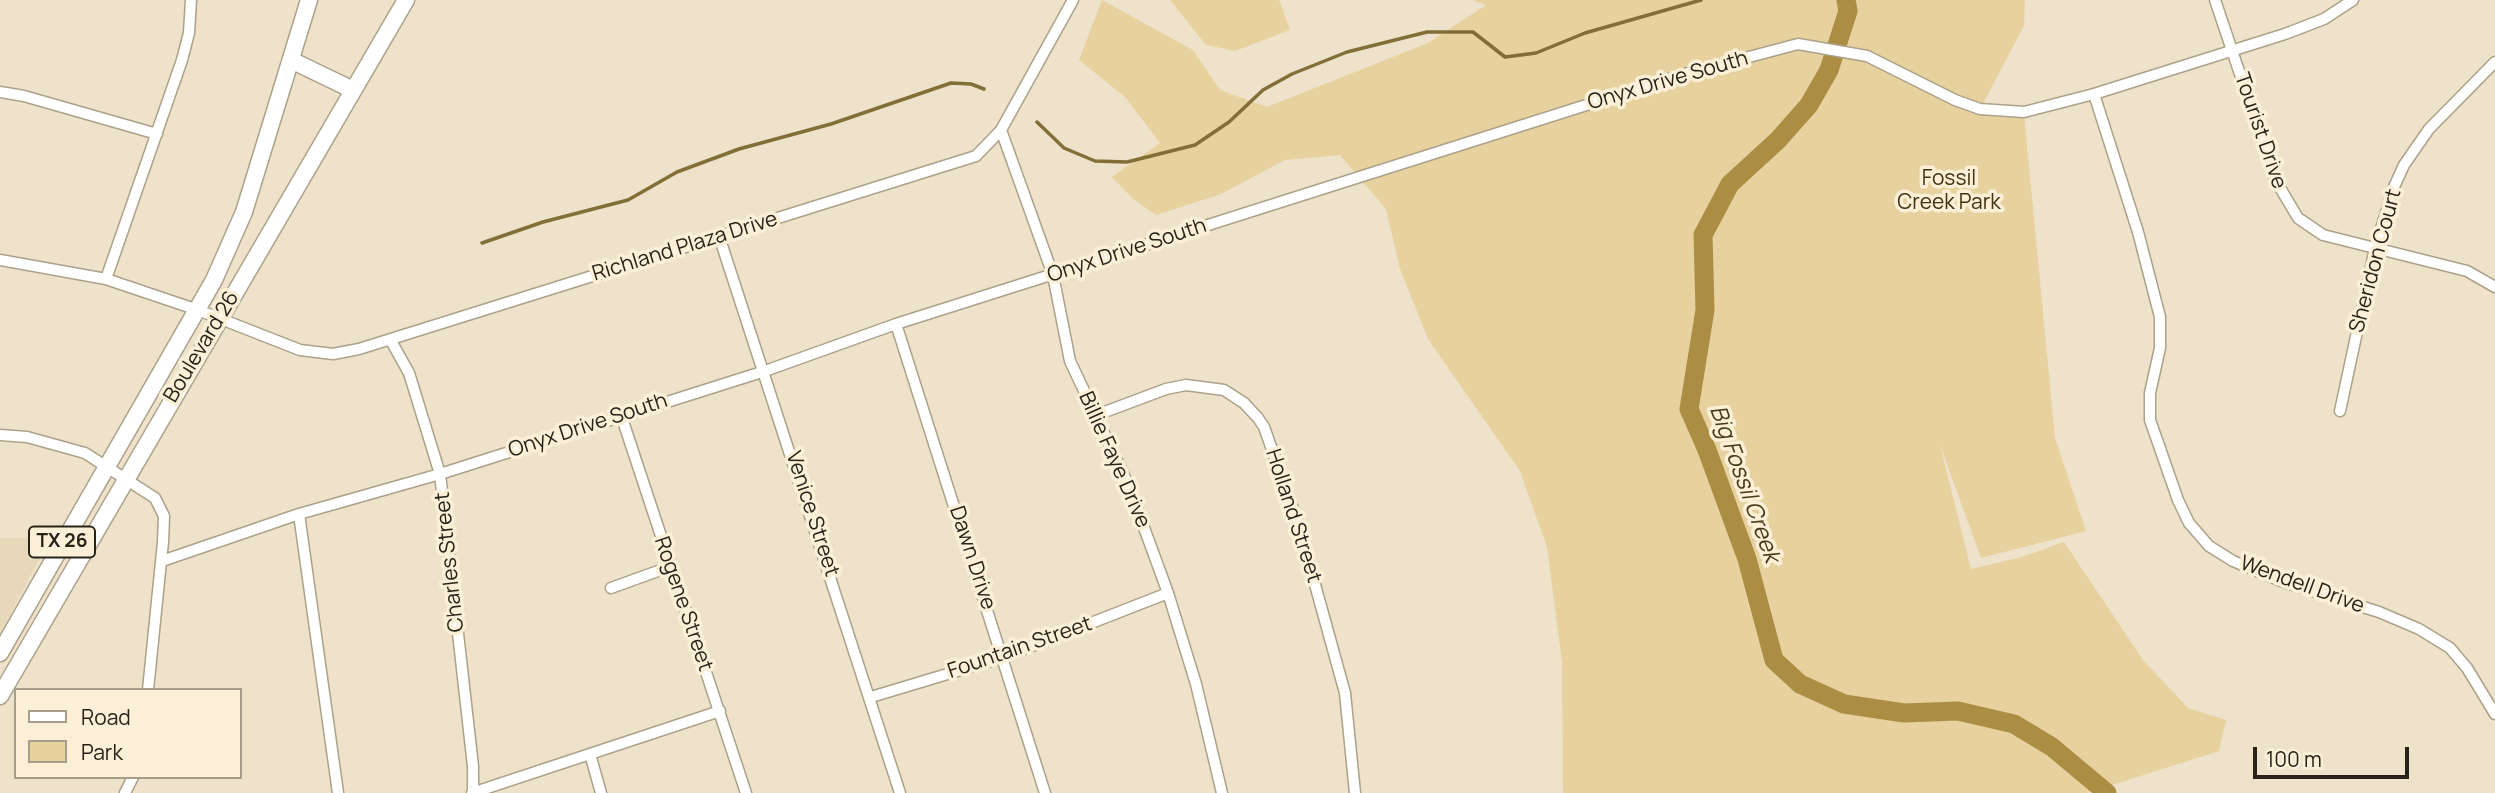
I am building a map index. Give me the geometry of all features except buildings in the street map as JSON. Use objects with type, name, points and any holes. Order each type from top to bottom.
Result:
[{"type":"main road","name":"Boulevard 26","points":[[0,653],[106,465],[198,310],[244,212],[309,0]]},
{"type":"main road","name":"Boulevard 26","points":[[0,696],[124,479],[406,0]]},
{"type":"main road","points":[[291,60],[353,90]]},
{"type":"street","points":[[106,279],[185,51],[191,0]]},
{"type":"street","name":"Richland Plaza Drive","points":[[0,260],[106,279],[198,310],[300,350],[317,353],[359,349],[976,156],[1002,130],[1073,0]]},
{"type":"street","name":"Tourist Drive","points":[[2215,0],[2276,181],[2290,208],[2306,226],[2323,235],[2467,271],[2495,287]]},
{"type":"street","name":"Onyx Drive South","points":[[162,561],[299,514],[440,474],[765,371],[896,324],[1681,75],[1798,44],[1867,56],[1955,100],[1980,108],[2024,112],[2094,94],[2232,51],[2324,19],[2353,0]]},
{"type":"street","name":"Sheridon Court","points":[[2340,411],[2375,248],[2394,187],[2414,149],[2429,129],[2495,62]]},
{"type":"street","points":[[0,92],[24,96],[157,134]]},
{"type":"street","name":"Wendell Drive","points":[[2094,94],[2138,232],[2160,317],[2160,348],[2150,393],[2150,420],[2178,500],[2189,523],[2209,546],[2234,561],[2281,581],[2379,612],[2419,629],[2450,648],[2467,668],[2495,714]]},
{"type":"street","name":"Billie Faye Drive","points":[[1002,130],[1053,275],[1070,361],[1128,484],[1168,593],[1196,684],[1222,793]]},
{"type":"street","name":"Venice Street","points":[[719,236],[900,793]]},
{"type":"street","name":"Dawn Drive","points":[[896,324],[1004,657],[1045,793]]},
{"type":"street","name":"Charles Street","points":[[390,339],[409,373],[440,474],[472,793]]},
{"type":"street","name":"Holland Street","points":[[1094,416],[1166,388],[1200,386],[1224,390],[1244,403],[1264,427],[1298,523],[1345,693],[1355,793]]},
{"type":"street","name":"Rogene Street","points":[[621,415],[669,567],[746,793]]},
{"type":"street","points":[[0,435],[27,437],[85,453],[155,498],[164,516],[162,561],[148,688]]},
{"type":"street","points":[[299,514],[338,793]]},
{"type":"street","points":[[611,588],[669,567]]},
{"type":"street","name":"Fountain Street","points":[[871,697],[1004,657],[1168,593]]},
{"type":"street","points":[[472,793],[720,711]]},
{"type":"street","points":[[590,754],[601,793]]},
{"type":"shaded area","points":[[51,537],[15,605],[0,632],[0,538]]},
{"type":"green space","name":"Fossil Creek Park","points":[[1102,0],[1193,50],[1220,90],[1267,107],[1428,43],[1486,5],[1473,0],[2025,0],[2024,26],[1980,109],[1973,109],[2024,114],[2055,438],[2086,531],[1981,558],[1940,445],[1971,569],[2022,557],[2064,542],[2143,660],[2188,708],[2226,720],[2219,751],[2087,793],[1563,793],[1562,662],[1547,547],[1520,471],[1428,339],[1400,269],[1386,209],[1340,155],[1285,160],[1221,194],[1156,215],[1133,199],[1112,177],[1160,143],[1125,97],[1079,60]]},
{"type":"green space","points":[[1170,0],[1279,0],[1290,30],[1235,51],[1206,45]]},
{"type":"waterway","points":[[1037,122],[1064,148],[1095,161],[1127,162],[1195,145],[1229,122],[1263,90],[1292,74],[1347,52],[1427,32],[1473,32],[1505,57],[1536,53],[1585,33],[1701,0]]},
{"type":"waterway","name":"Big Fossil Creek","points":[[1846,0],[1848,11],[1829,70],[1809,105],[1778,140],[1730,184],[1703,235],[1705,310],[1689,409],[1747,559],[1774,660],[1800,684],[1844,704],[1904,713],[1958,711],[2014,724],[2052,747],[2107,793]]},
{"type":"waterway","points":[[482,243],[543,222],[628,200],[677,172],[739,149],[831,124],[951,83],[971,84],[984,89]]}]
